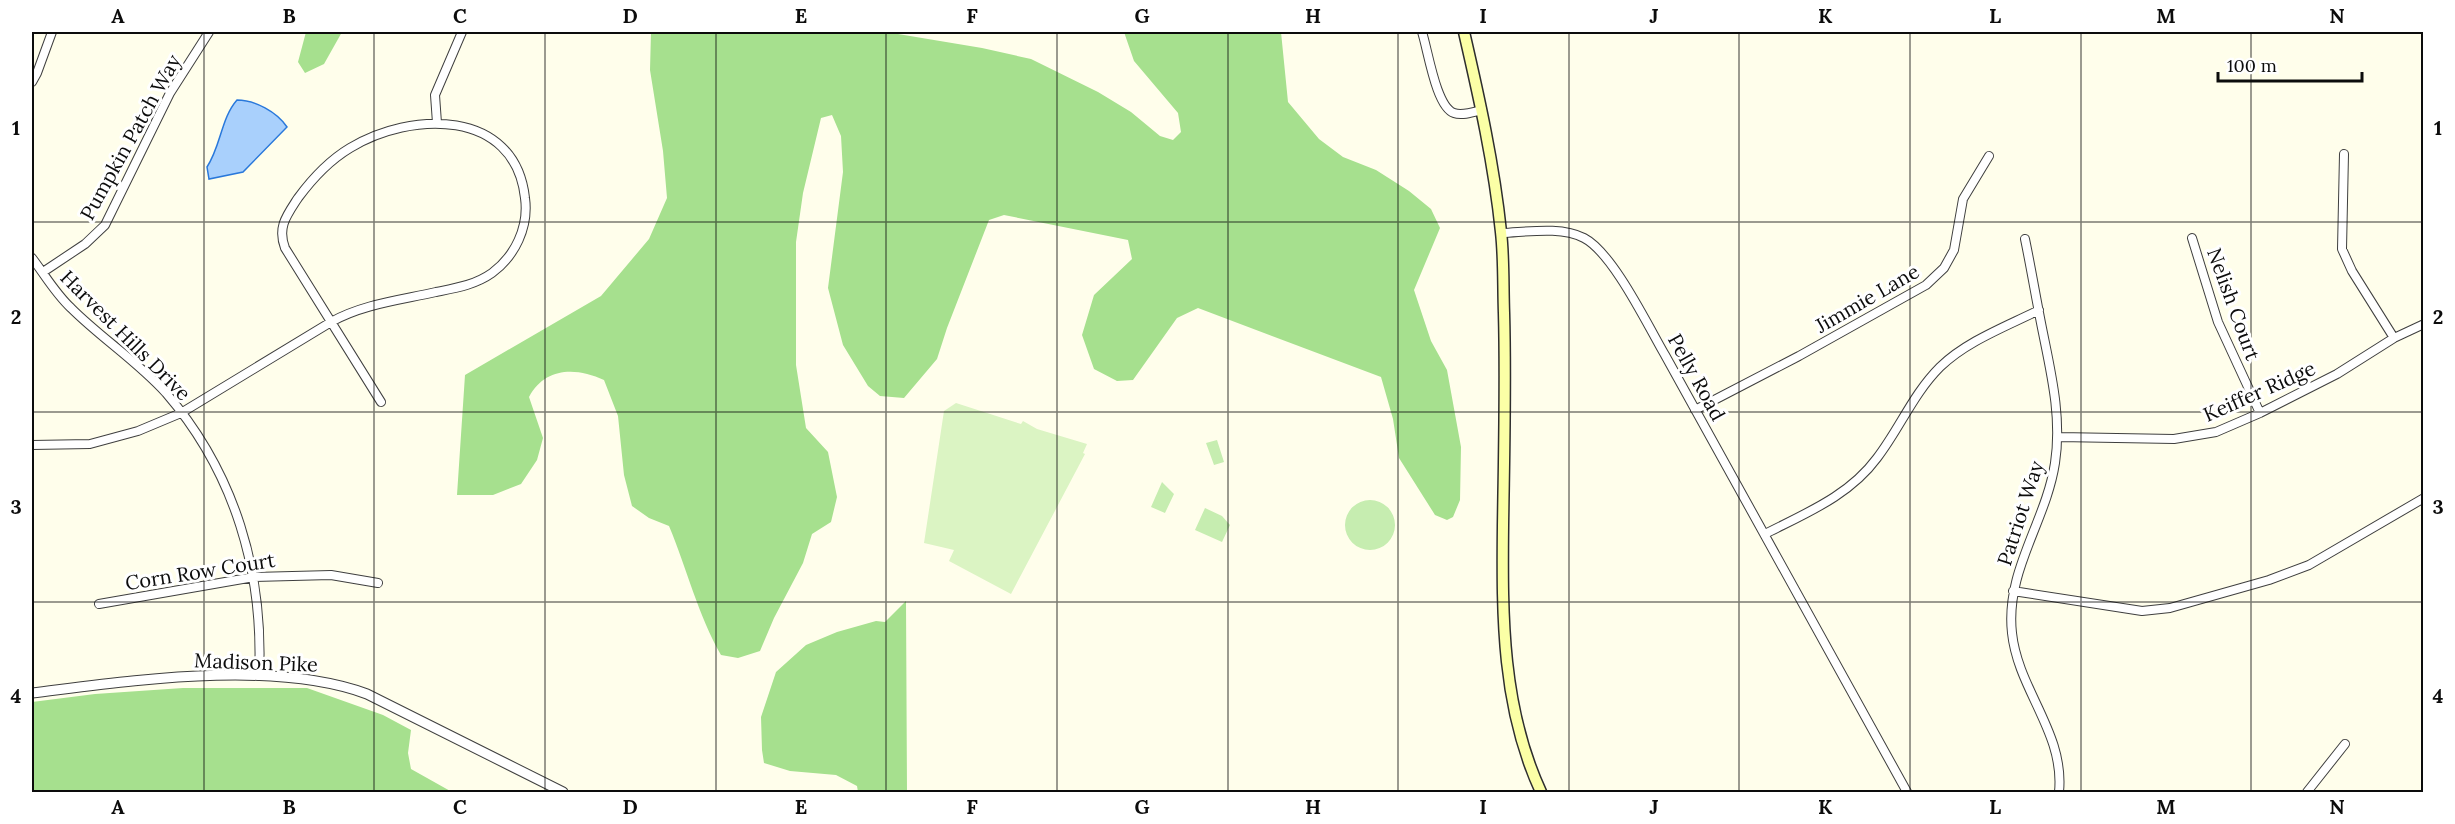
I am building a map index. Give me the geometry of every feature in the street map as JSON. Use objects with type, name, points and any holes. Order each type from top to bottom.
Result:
[{"type":"main road","points":[[1464,32],[1482,110],[1502,233],[1504,646],[1513,706],[1530,768],[1541,792]]},
{"type":"street","points":[[32,82],[52,32]]},
{"type":"street","name":"Pumpkin Patch Way","points":[[43,272],[85,244],[105,225],[170,93],[209,32]]},
{"type":"street","points":[[436,123],[435,96],[462,32]]},
{"type":"street","points":[[1422,32],[1440,98],[1448,110],[1456,114],[1482,110]]},
{"type":"street","points":[[32,445],[90,444],[116,438],[181,413],[331,322],[364,307],[479,282],[503,264],[514,249],[525,220],[526,202],[520,175],[512,160],[501,147],[476,129],[463,125],[436,123],[394,129],[351,147],[315,176],[287,215],[282,226],[281,237],[285,248],[331,322],[381,402]]},
{"type":"street","points":[[2343,154],[2342,249],[2352,271],[2394,338]]},
{"type":"street","name":"Jimmie Lane","points":[[1695,410],[1799,357],[1926,285],[1944,268],[1954,250],[1963,199],[1989,156]]},
{"type":"street","name":"Pelly Road","points":[[1502,233],[1557,232],[1584,238],[1603,255],[1625,287],[1695,410],[1907,792]]},
{"type":"street","name":"Patriot Way","points":[[2025,238],[2053,379],[2059,437],[2050,488],[2018,571],[2013,591],[2012,634],[2016,655],[2053,736],[2060,783],[2059,792]]},
{"type":"street","name":"Nelish Court","points":[[2192,238],[2218,322],[2260,413]]},
{"type":"street","name":"Harvest Hills Drive","points":[[32,258],[54,290],[69,306],[139,366],[181,413],[211,458],[247,542],[254,577],[260,644],[259,676]]},
{"type":"street","points":[[1765,534],[1830,500],[1851,485],[1878,457],[1921,388],[1955,354],[2039,310]]},
{"type":"street","name":"Keiffer Ridge","points":[[2059,437],[2174,439],[2216,432],[2260,413],[2337,374],[2394,338],[2424,324]]},
{"type":"street","points":[[2013,591],[2132,610],[2170,608],[2270,580],[2309,565],[2424,498]]},
{"type":"street","name":"Corn Row Court","points":[[99,604],[254,577],[331,575],[378,583]]},
{"type":"street","name":"Madison Pike","points":[[32,693],[142,681],[259,676],[318,681],[359,692],[564,792]]},
{"type":"street","points":[[2307,792],[2345,744]]},
{"type":"green space","points":[[306,32],[342,32],[324,64],[305,73],[298,62]]},
{"type":"green space","points":[[651,32],[886,32],[982,48],[1031,59],[1098,92],[1131,112],[1160,136],[1173,140],[1181,132],[1178,113],[1134,61],[1124,32],[1281,32],[1288,102],[1319,139],[1343,157],[1376,170],[1409,191],[1431,209],[1440,228],[1414,290],[1431,341],[1447,370],[1461,447],[1460,500],[1453,517],[1447,520],[1435,515],[1399,458],[1393,419],[1381,377],[1198,308],[1177,318],[1133,380],[1117,381],[1094,369],[1082,335],[1094,295],[1132,259],[1128,240],[1004,215],[989,220],[937,359],[904,398],[880,396],[868,386],[843,345],[828,288],[843,172],[841,136],[832,115],[821,118],[803,193],[796,242],[796,365],[806,428],[828,452],[837,497],[831,522],[812,534],[803,563],[774,618],[760,651],[738,658],[721,655],[699,608],[669,526],[649,518],[632,506],[624,475],[618,416],[604,380],[583,373],[562,372],[544,380],[529,397],[543,438],[537,460],[521,484],[493,495],[457,495],[465,375],[601,296],[649,239],[667,198],[663,151],[650,70]]},
{"type":"green space","points":[[956,403],[1021,424],[1023,421],[1037,429],[1087,444],[1083,453],[1085,454],[1011,594],[949,561],[954,550],[924,543],[944,411]]},
{"type":"green space","points":[[1217,440],[1224,462],[1214,465],[1206,443]]},
{"type":"green space","points":[[1162,482],[1174,494],[1165,513],[1151,507]]},
{"type":"green space","points":[[1365,500],[1375,500],[1388,507],[1395,520],[1395,530],[1388,543],[1375,550],[1365,550],[1356,546],[1349,539],[1345,530],[1345,520],[1349,511],[1356,504]]},
{"type":"green space","points":[[1205,508],[1222,516],[1230,525],[1222,542],[1195,530]]},
{"type":"green space","points":[[906,601],[907,792],[858,792],[857,786],[836,775],[790,771],[764,763],[761,717],[776,672],[806,645],[837,632],[876,621],[885,622]]},
{"type":"green space","points":[[183,688],[307,688],[383,715],[411,730],[408,753],[411,769],[452,792],[32,792],[32,702],[95,694]]},
{"type":"water","points":[[237,100],[251,102],[265,108],[278,116],[287,127],[243,172],[209,179],[207,167],[228,115]]}]
